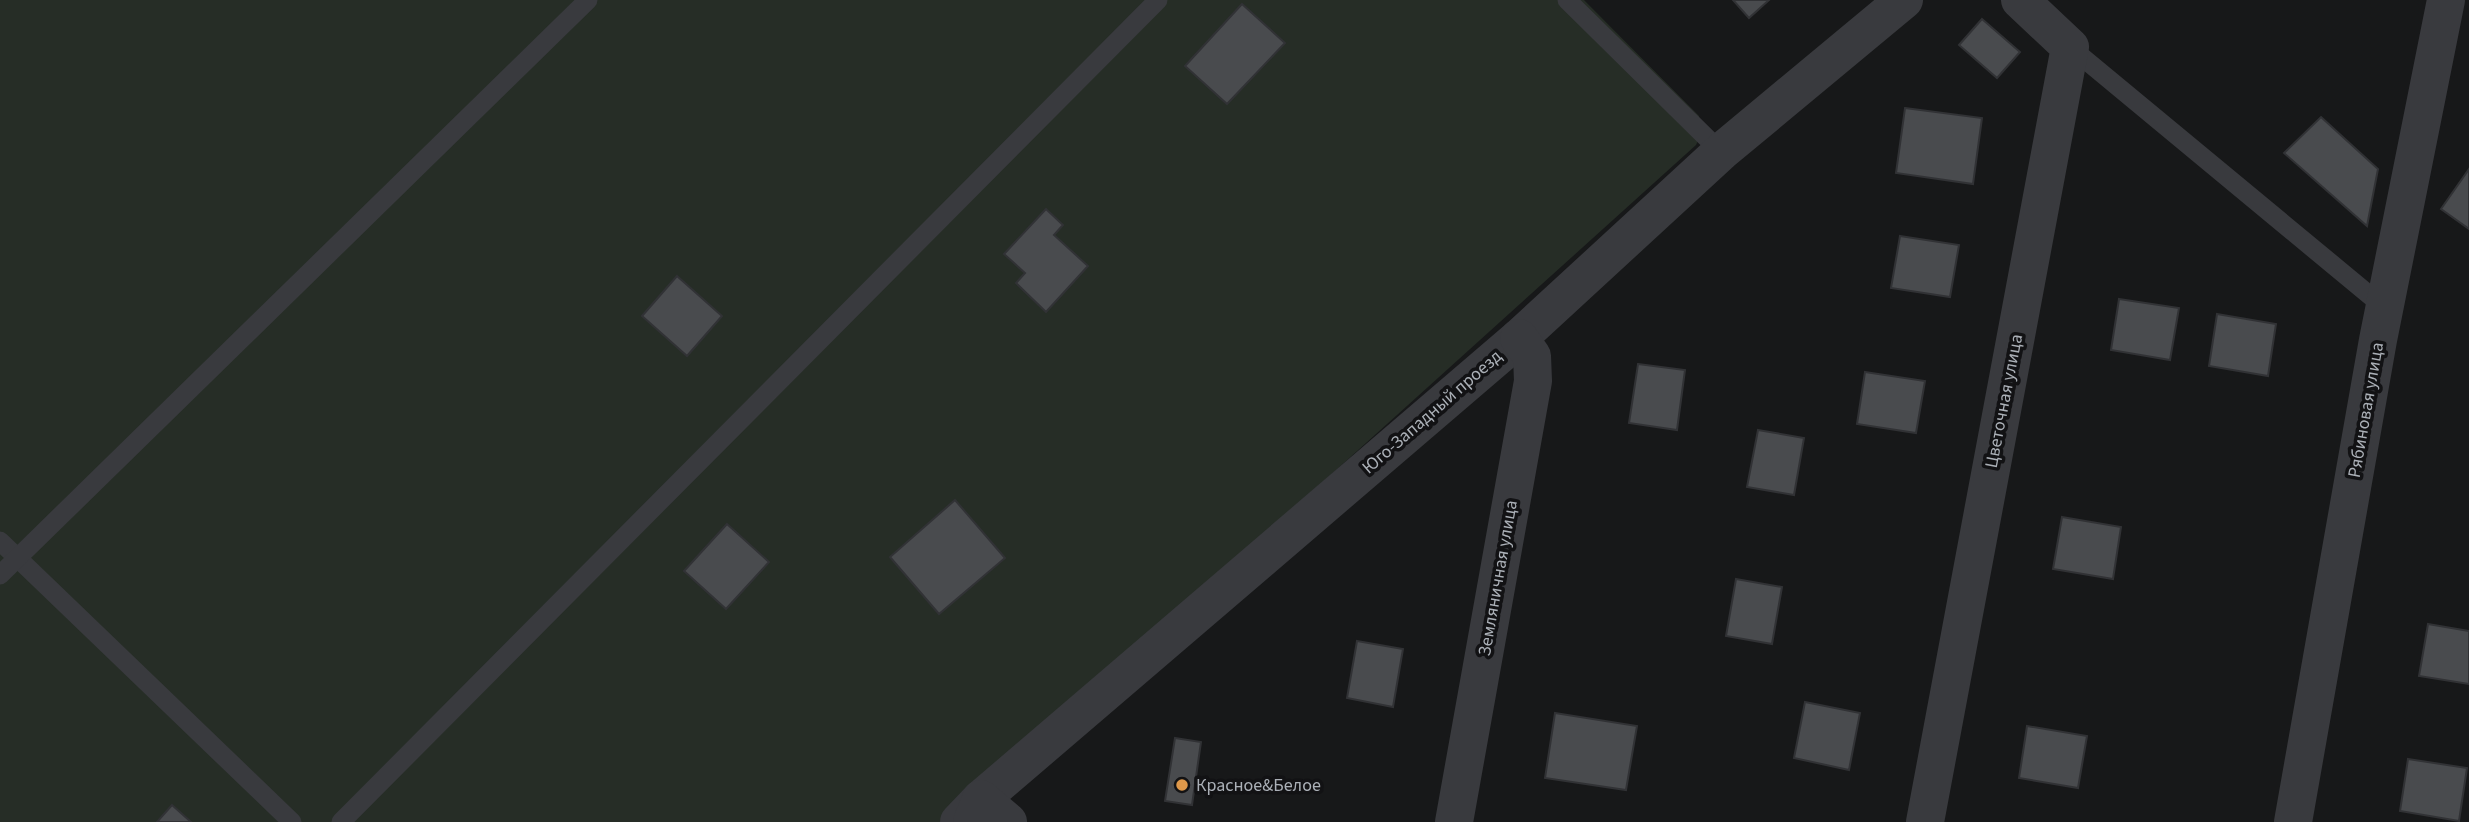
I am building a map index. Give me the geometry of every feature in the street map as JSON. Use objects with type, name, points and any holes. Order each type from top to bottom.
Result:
[{"type":"street","name":"Юго-Западный проезд","points":[[980,816],[1519,338],[1721,152],[1903,0]]},
{"type":"street","points":[[2020,0],[2070,47]]},
{"type":"street","name":"Рябиновая улица","points":[[2293,822],[2385,308],[2446,0]]},
{"type":"street","name":"Цветочная улица","points":[[1925,822],[2070,47]]},
{"type":"street","name":"Земляничная улица","points":[[1454,822],[1533,382],[1532,356],[1519,338]]},
{"type":"lane","points":[[0,575],[588,0]]},
{"type":"lane","points":[[341,822],[1158,0]]},
{"type":"lane","points":[[1567,0],[1721,152]]},
{"type":"lane","points":[[2070,47],[2385,308]]},
{"type":"lane","points":[[0,541],[292,822]]},
{"type":"shaded area","points":[[0,0],[1584,0],[1699,116],[1700,136],[1696,145],[974,797],[951,822],[0,822]]},
{"type":"building","points":[[1733,0],[1769,0],[1749,18]]},
{"type":"building","points":[[1242,4],[1285,43],[1227,104],[1185,66]]},
{"type":"building","points":[[1982,19],[2020,52],[1997,78],[1959,45]]},
{"type":"building","points":[[1905,108],[1982,118],[1973,184],[1896,173]]},
{"type":"building","points":[[2321,117],[2378,169],[2367,226],[2284,153]]},
{"type":"building","points":[[2469,169],[2469,229],[2441,209]]},
{"type":"building","points":[[1046,209],[1063,225],[1054,235],[1088,266],[1046,312],[1016,283],[1025,273],[1004,254]]},
{"type":"building","points":[[1900,236],[1959,245],[1950,297],[1891,288]]},
{"type":"building","points":[[677,276],[722,316],[687,356],[642,316]]},
{"type":"building","points":[[2119,299],[2179,308],[2170,360],[2111,350]]},
{"type":"building","points":[[2217,314],[2276,324],[2268,376],[2209,366]]},
{"type":"building","points":[[1638,364],[1685,370],[1677,430],[1629,423]]},
{"type":"building","points":[[1865,372],[1925,381],[1916,433],[1857,424]]},
{"type":"building","points":[[1758,430],[1804,438],[1794,495],[1747,487]]},
{"type":"building","points":[[955,500],[1005,558],[939,614],[890,557]]},
{"type":"building","points":[[2062,517],[2121,527],[2113,579],[2053,569]]},
{"type":"building","points":[[727,524],[769,562],[726,609],[684,571]]},
{"type":"building","points":[[1736,579],[1782,587],[1772,644],[1726,636]]},
{"type":"building","points":[[2428,624],[2469,631],[2469,684],[2419,676]]},
{"type":"building","points":[[1357,641],[1403,649],[1393,707],[1347,698]]},
{"type":"building","points":[[1805,702],[1860,713],[1849,770],[1794,758]]},
{"type":"building","points":[[1555,713],[1637,726],[1626,790],[1545,778]]},
{"type":"building","points":[[2027,726],[2087,736],[2078,788],[2019,778]]},
{"type":"building","points":[[1175,738],[1201,742],[1192,805],[1165,801]]},
{"type":"building","points":[[2408,759],[2467,768],[2459,821],[2400,811]]},
{"type":"building","points":[[172,805],[191,822],[157,822]]},
{"type":"place","name":"Красное&Белое","points":[[1182,785]]}]
